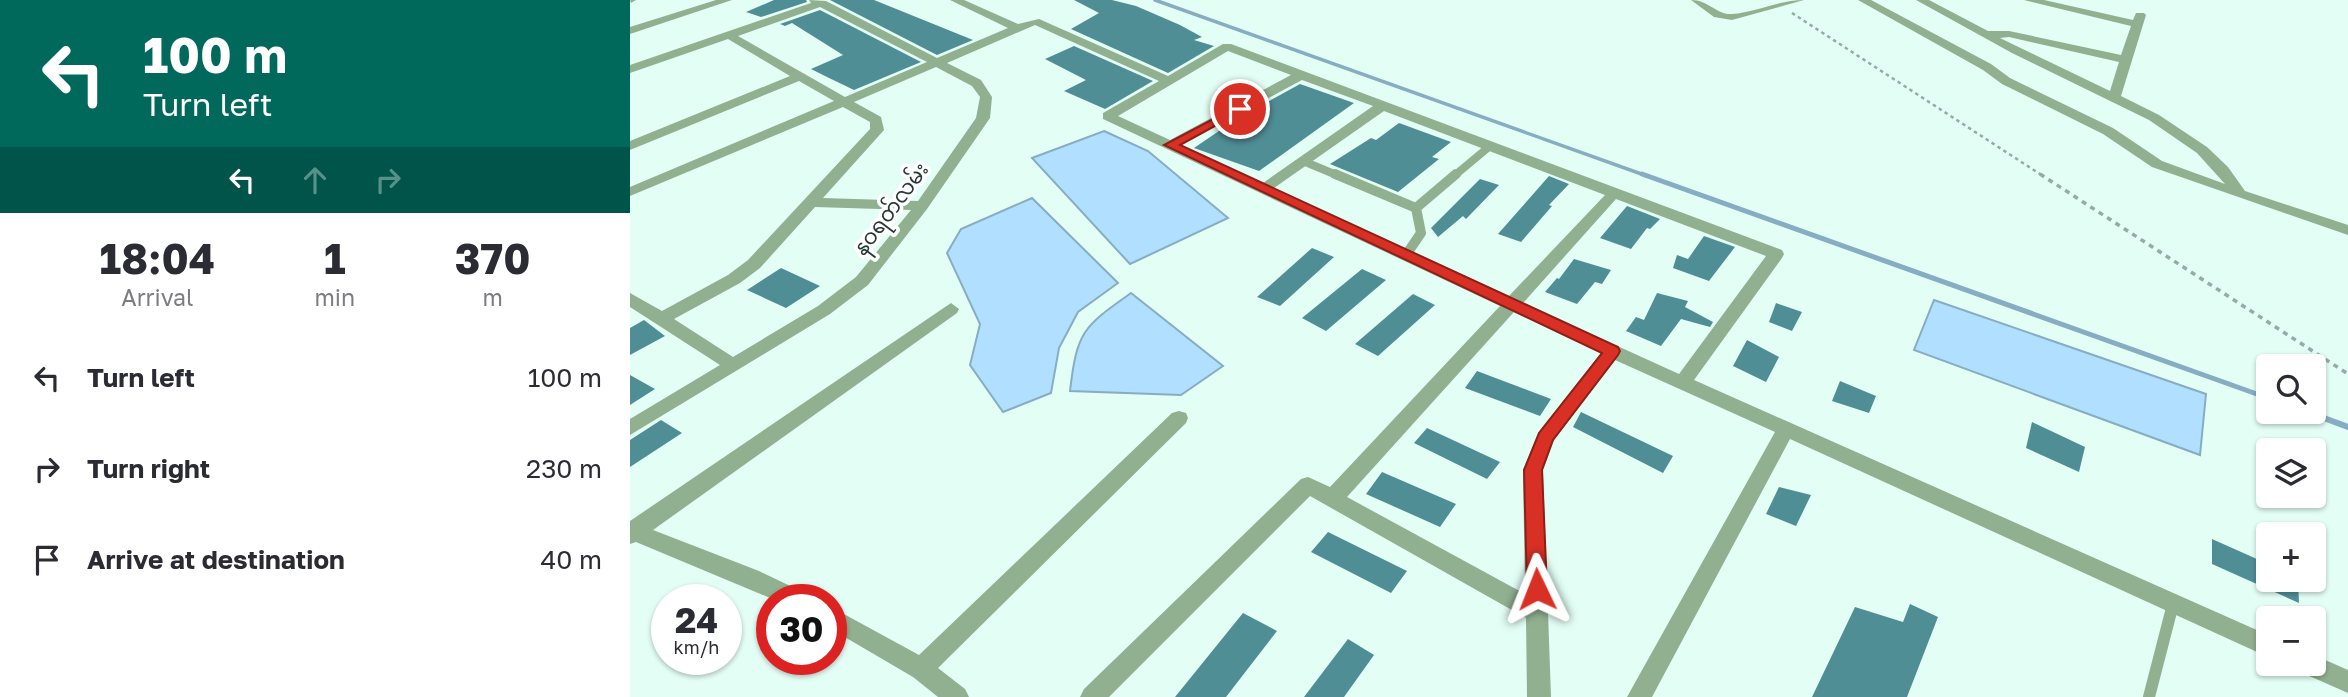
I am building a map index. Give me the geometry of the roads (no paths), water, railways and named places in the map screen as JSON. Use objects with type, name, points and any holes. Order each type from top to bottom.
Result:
[{"type":"street","points":[[630,31],[727,0]]},
{"type":"street","points":[[956,0],[1017,28]]},
{"type":"street","points":[[1696,0],[1718,15],[1732,17],[1799,0]]},
{"type":"street","points":[[1863,0],[1987,67],[2006,82],[2036,93],[2108,131],[2157,164],[2348,230]]},
{"type":"street","points":[[1921,0],[2182,133],[2230,176],[2240,194]]},
{"type":"street","points":[[2029,0],[2138,20],[2114,98]]},
{"type":"street","points":[[630,69],[818,1]]},
{"type":"street","name":"နဝရတ်လမ်း","points":[[630,428],[824,310],[862,281],[922,205],[983,118],[986,97],[977,83],[818,1]]},
{"type":"street","points":[[630,192],[1035,21],[1169,81]]},
{"type":"street","points":[[661,319],[734,279],[754,264],[877,130],[876,120],[729,34]]},
{"type":"street","points":[[1986,35],[2009,34],[2126,60]]},
{"type":"street","points":[[1682,383],[1776,254],[1227,47],[1108,116],[1682,383],[2256,641]]},
{"type":"street","points":[[1170,145],[1301,75]]},
{"type":"street","points":[[630,146],[800,76]]},
{"type":"street","points":[[1263,189],[1382,106]]},
{"type":"street","points":[[1332,499],[1614,193]]},
{"type":"street","points":[[812,202],[922,205]]},
{"type":"street","points":[[630,299],[733,365]]},
{"type":"street","points":[[632,532],[951,309]]},
{"type":"street","points":[[1539,697],[1533,470],[1546,437],[1612,351]]},
{"type":"street","points":[[921,669],[1179,418]]},
{"type":"street","points":[[1639,697],[1786,429]]},
{"type":"street","points":[[1092,697],[1308,485],[1538,613]]},
{"type":"street","points":[[632,532],[764,584]]},
{"type":"street","points":[[847,626],[921,669],[957,697]]},
{"type":"street","points":[[2326,672],[2348,682]]},
{"type":"lane","points":[[1416,208],[1489,146]]},
{"type":"lane","points":[[1303,161],[1416,208]]},
{"type":"lane","points":[[1406,255],[1421,233],[1416,208]]},
{"type":"lane","points":[[2149,697],[2173,604]]},
{"type":"water","points":[[1104,131],[1148,151],[1228,218],[1130,264],[1032,158]]},
{"type":"water","points":[[1032,198],[1118,283],[1078,312],[1059,348],[1051,393],[1003,412],[970,365],[980,324],[947,253],[961,229]]},
{"type":"water","points":[[1131,293],[1223,366],[1181,395],[1070,391],[1076,355],[1085,332],[1102,314]]},
{"type":"water","points":[[1934,300],[2206,394],[2200,455],[1914,350]]},
{"type":"waterway","points":[[1155,0],[1647,176]]},
{"type":"waterway","points":[[1642,174],[2256,394]]},
{"type":"waterway","points":[[2326,419],[2348,427]]}]
